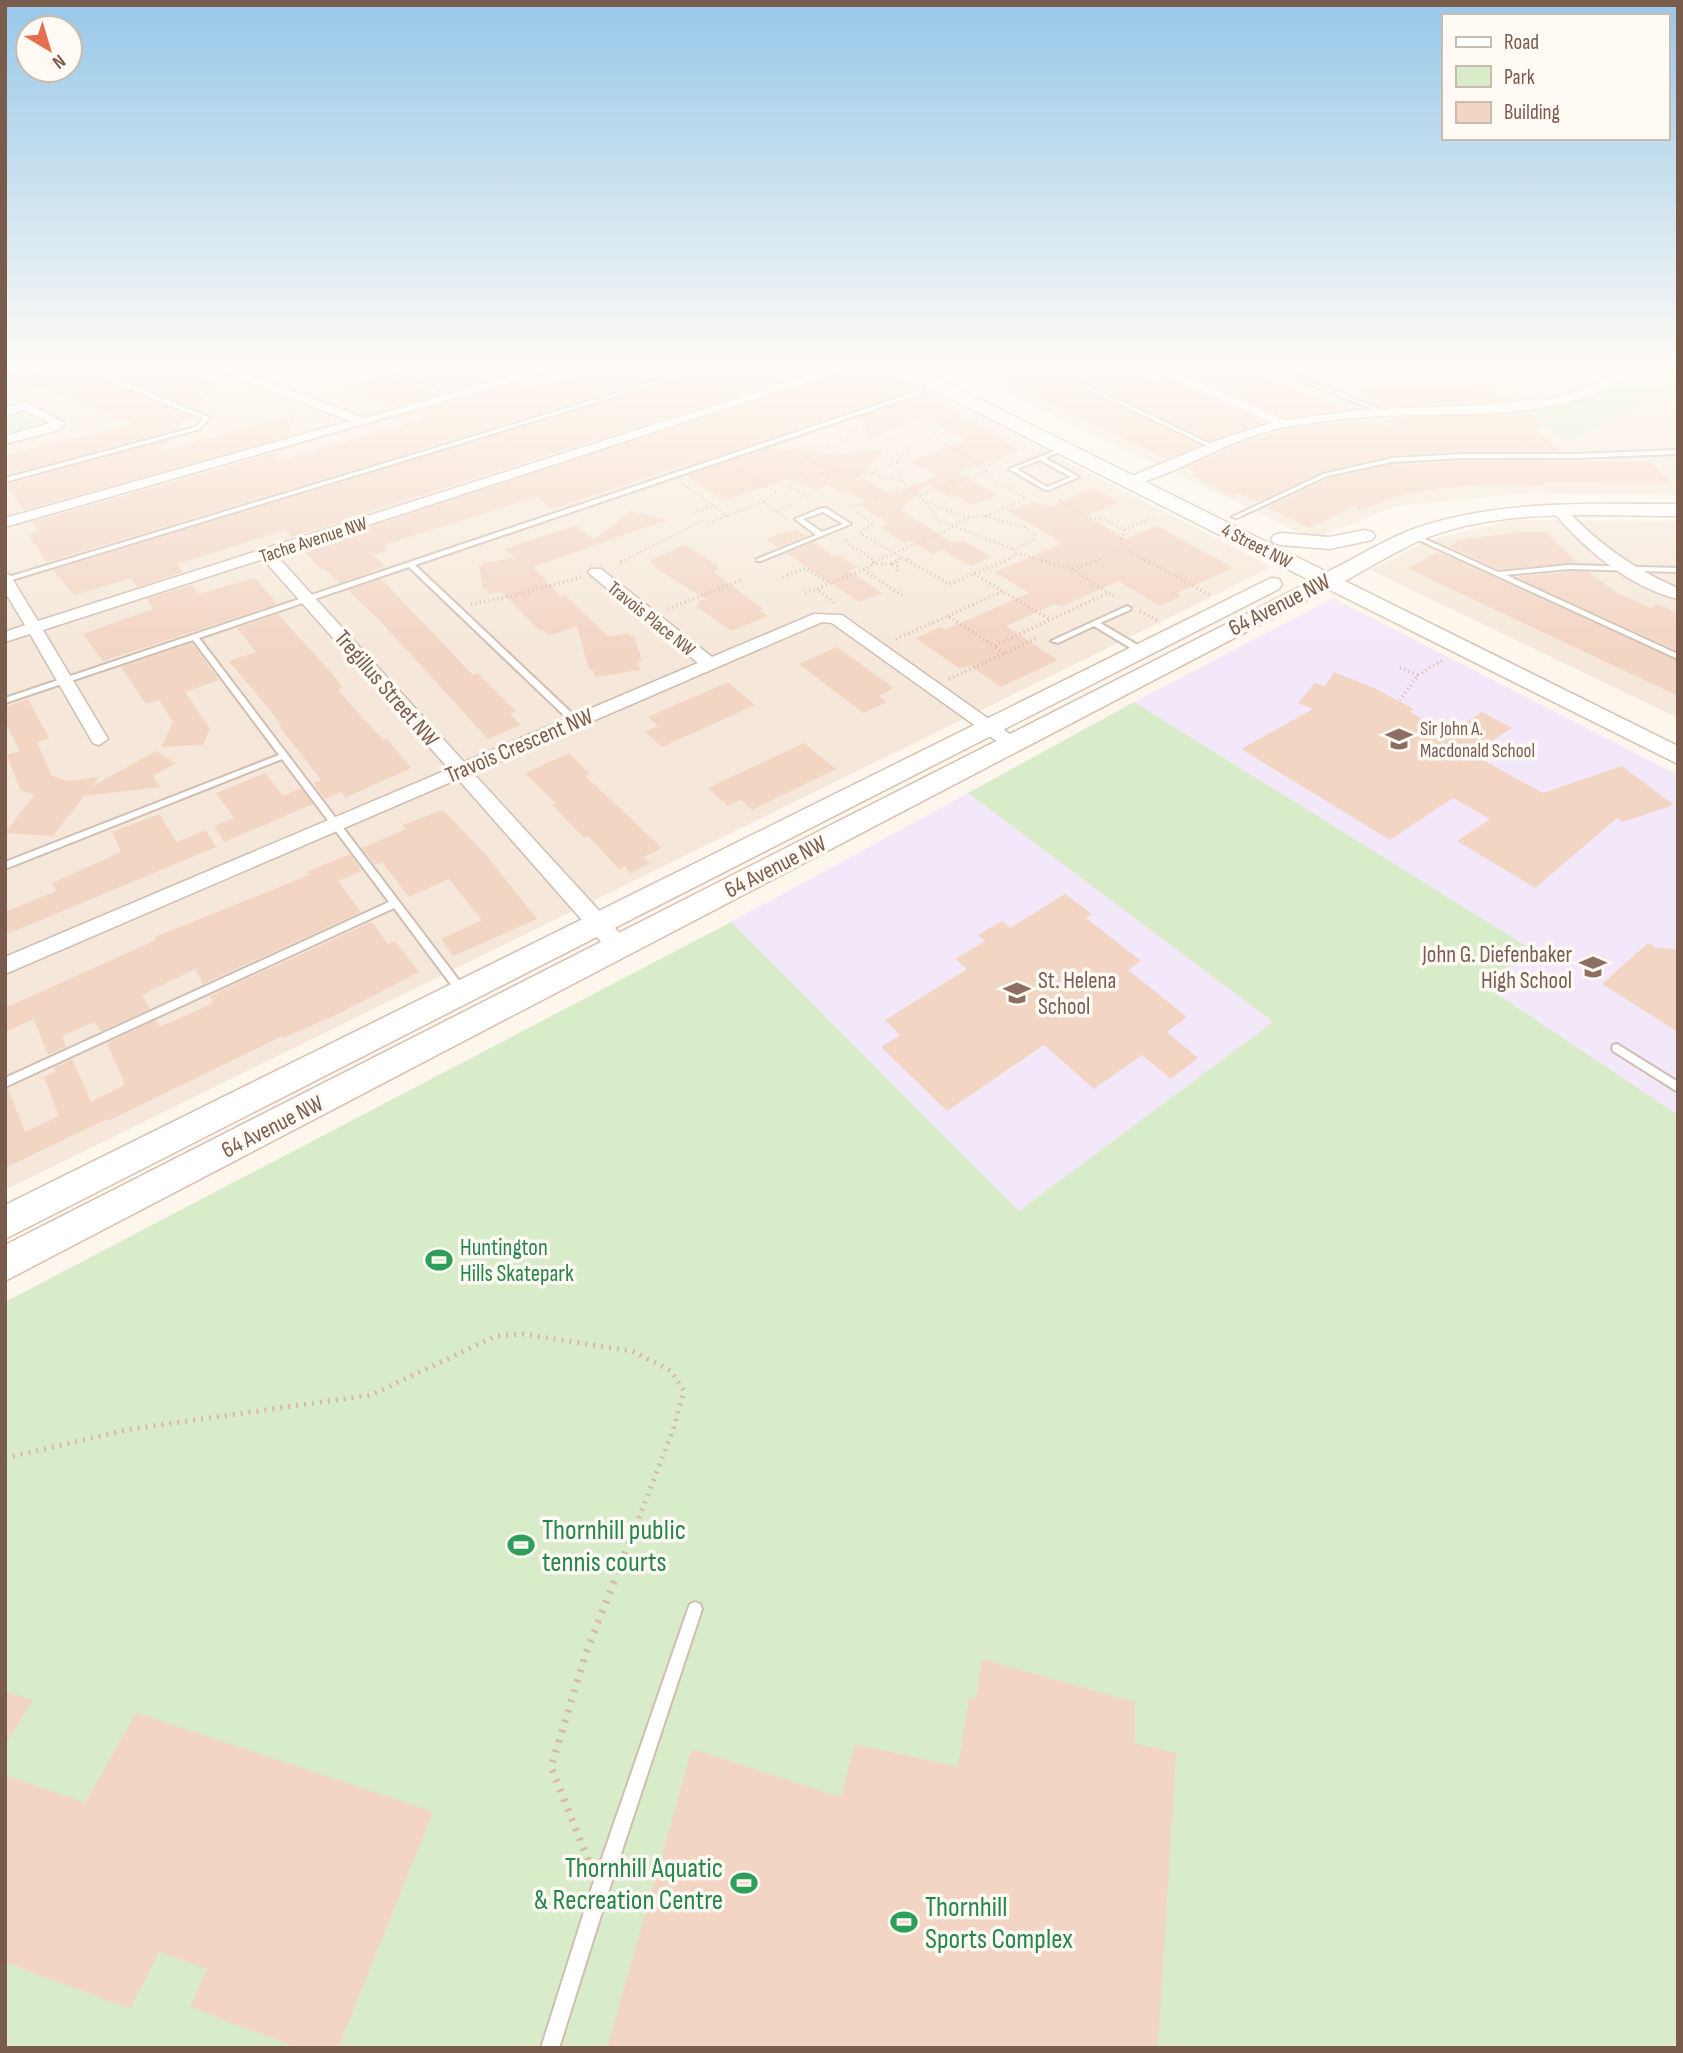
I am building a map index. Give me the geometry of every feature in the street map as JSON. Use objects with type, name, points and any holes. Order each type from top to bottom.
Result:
[{"type":"main road","name":"4 Street NW","points":[[1091,459],[1235,517],[1281,539],[1323,569],[1678,735]]},
{"type":"main road","name":"4 Street NW","points":[[1105,459],[1323,569],[1678,755]]},
{"type":"main road","name":"64 Avenue NW","points":[[5,1264],[619,947],[1000,735],[1323,569],[1365,537],[1441,509],[1521,502],[1559,510]]},
{"type":"main road","name":"64 Avenue NW","points":[[5,1223],[597,922],[1000,735],[1140,650],[1323,569],[1414,536],[1473,520],[1559,510],[1678,510]]},
{"type":"main road","points":[[1281,539],[1329,543],[1365,537]]},
{"type":"street","points":[[5,523],[233,459]]},
{"type":"street","name":"Tache Avenue NW","points":[[5,638],[563,459]]},
{"type":"street","points":[[1141,478],[1186,459]]},
{"type":"street","points":[[1559,510],[1580,535],[1621,568],[1678,594]]},
{"type":"street","name":"Tregillus Street NW","points":[[267,554],[619,947]]},
{"type":"street","name":"Travois Place NW","points":[[596,572],[709,663]]},
{"type":"street","points":[[5,579],[99,739]]},
{"type":"street","name":"Travois Crescent NW","points":[[5,966],[820,617],[836,618],[1000,735]]},
{"type":"lane","points":[[5,480],[84,459]]},
{"type":"lane","points":[[5,579],[405,459]]},
{"type":"lane","points":[[5,701],[724,459]]},
{"type":"lane","points":[[1038,459],[1012,469],[1047,489],[1076,477],[1042,459]]},
{"type":"lane","points":[[1235,517],[1325,475],[1392,460],[1413,459]]},
{"type":"lane","points":[[759,560],[830,532],[848,524],[824,509],[798,519],[821,535]]},
{"type":"lane","points":[[1414,536],[1678,657]]},
{"type":"lane","points":[[411,565],[575,721]]},
{"type":"lane","points":[[1496,574],[1568,568],[1678,570]]},
{"type":"lane","points":[[1055,641],[1127,608]]},
{"type":"lane","points":[[1094,623],[1140,650]]},
{"type":"lane","points":[[195,638],[462,991]]},
{"type":"lane","points":[[5,866],[283,756]]},
{"type":"lane","points":[[5,1083],[395,903]]},
{"type":"lane","points":[[1616,1048],[1678,1088]]},
{"type":"lane","points":[[550,2048],[695,1609]]},
{"type":"path","points":[[812,459],[831,471],[871,473],[902,482],[940,509],[968,517],[986,516],[1027,499]]},
{"type":"path","points":[[920,495],[986,471],[984,466],[971,459]]},
{"type":"path","points":[[984,466],[1003,459]]},
{"type":"path","points":[[708,523],[774,497],[777,492],[733,466],[746,461]]},
{"type":"path","points":[[871,473],[897,461]]},
{"type":"path","points":[[897,461],[896,470],[902,482]]},
{"type":"path","points":[[695,480],[682,484],[728,516]]},
{"type":"path","points":[[850,508],[907,486]]},
{"type":"path","points":[[920,495],[933,516],[953,527],[978,534],[1017,553],[1073,569],[1118,599]]},
{"type":"path","points":[[1070,495],[1058,500],[1087,517],[1104,519],[1124,530],[1126,539],[1121,547],[1108,556],[1073,569]]},
{"type":"path","points":[[763,502],[776,511]]},
{"type":"path","points":[[694,513],[714,506]]},
{"type":"path","points":[[1124,530],[1167,511]]},
{"type":"path","points":[[986,516],[998,522],[1025,527],[1035,534],[1034,540],[1013,549]]},
{"type":"path","points":[[805,593],[864,569],[891,553],[953,527],[968,517]]},
{"type":"path","points":[[620,562],[703,520]]},
{"type":"path","points":[[860,534],[844,541],[874,562],[893,564],[898,567],[897,571]]},
{"type":"path","points":[[1121,547],[1213,597]]},
{"type":"path","points":[[891,553],[912,561],[949,584],[1004,562],[1017,553]]},
{"type":"path","points":[[893,564],[900,558]]},
{"type":"path","points":[[783,577],[806,568],[828,583]]},
{"type":"path","points":[[864,569],[903,596]]},
{"type":"path","points":[[458,609],[478,601],[513,596],[596,572]]},
{"type":"path","points":[[974,574],[1049,620]]},
{"type":"path","points":[[662,611],[742,580]]},
{"type":"path","points":[[817,589],[834,603]]},
{"type":"path","points":[[889,643],[1003,592]]},
{"type":"path","points":[[993,646],[1108,593]]},
{"type":"path","points":[[1139,611],[1160,623]]},
{"type":"path","points":[[948,616],[1004,653]]},
{"type":"path","points":[[944,681],[1037,638]]},
{"type":"path","points":[[1400,700],[1418,675],[1453,654]]},
{"type":"path","points":[[1400,668],[1418,675]]},
{"type":"path","points":[[5,1458],[131,1429],[371,1395],[496,1336],[523,1334],[632,1351],[671,1371],[684,1391],[673,1430],[586,1653],[551,1767],[600,1891]]},
{"type":"shaded area","points":[[5,459],[1061,459],[1272,567],[5,1190]]},
{"type":"shaded area","points":[[1145,459],[1678,459],[1678,495],[1529,493],[1397,506],[1314,539]]},
{"type":"shaded area","points":[[1514,520],[1678,521],[1678,718],[1370,570],[1429,540]]},
{"type":"shaded area","name":"Sir John A. Macdonald School","points":[[1333,598],[1678,775],[1678,1115],[1485,986],[1530,949],[1134,702]]},
{"type":"shaded area","name":"St. Helena School","points":[[968,793],[1273,1022],[1019,1211],[731,922]]},
{"type":"green space","points":[[1134,702],[1531,949],[1485,986],[1678,1115],[1678,2040],[1673,2048],[5,2048],[5,1302],[731,922],[1019,1211],[1273,1022],[968,793]]},
{"type":"building","points":[[5,459],[66,459],[5,475]]},
{"type":"building","points":[[100,459],[207,459],[24,510],[6,485]]},
{"type":"building","points":[[254,459],[277,459],[276,462],[287,459],[389,459],[47,562],[28,535],[39,531],[32,522]]},
{"type":"building","points":[[415,459],[536,459],[291,537],[285,530],[177,564],[183,572],[137,587],[131,578],[74,595],[53,570]]},
{"type":"building","points":[[576,459],[709,459],[552,509],[537,497],[384,545],[388,550],[373,555],[385,566],[340,583],[324,568],[321,569],[302,549]]},
{"type":"building","points":[[738,459],[876,459],[854,482],[863,478],[889,495],[937,476],[910,461],[996,459],[958,473],[999,495],[972,505],[956,496],[951,498],[928,484],[900,510],[953,543],[962,540],[992,557],[970,566],[943,550],[932,554],[910,540],[903,543],[880,527],[888,523],[862,506],[865,501],[846,490],[839,493],[828,485],[815,490],[799,480],[792,482],[788,479],[724,501],[686,476]]},
{"type":"building","points":[[1207,459],[1376,459],[1322,472],[1257,502],[1238,493],[1232,496],[1192,475],[1198,473],[1186,468]]},
{"type":"building","points":[[1464,461],[1650,462],[1672,483],[1543,482],[1545,486],[1492,484],[1444,488],[1406,494],[1360,510],[1354,506],[1310,528],[1267,507],[1328,479],[1392,465]]},
{"type":"building","points":[[1094,488],[1120,502],[1086,516],[1126,539],[1157,526],[1233,568],[1177,593],[1182,596],[1160,606],[1118,581],[1061,607],[1055,604],[1006,626],[1058,660],[1001,687],[969,665],[960,669],[916,638],[941,627],[945,630],[1029,593],[995,572],[1063,543],[1008,511],[1033,501],[1050,507]]},
{"type":"building","points":[[631,511],[667,520],[533,567],[561,596],[565,595],[609,637],[629,633],[630,637],[634,636],[642,661],[638,662],[640,670],[595,677],[593,670],[589,670],[577,626],[549,636],[543,630],[540,631],[501,592],[488,594],[487,588],[483,589],[479,566],[482,566],[482,563],[515,558],[504,549],[576,525],[594,540]]},
{"type":"building","points":[[795,529],[806,536],[778,548],[766,539]]},
{"type":"building","points":[[1519,532],[1546,532],[1578,563],[1498,569],[1448,546],[1460,540]]},
{"type":"building","points":[[814,542],[834,557],[839,555],[858,567],[849,571],[882,593],[859,602],[786,553]]},
{"type":"building","points":[[684,545],[719,566],[714,572],[763,609],[760,611],[768,616],[731,631],[696,606],[700,605],[697,602],[706,599],[654,567],[657,566],[649,561]]},
{"type":"building","points":[[1438,552],[1678,661],[1678,696],[1407,568]]},
{"type":"building","points":[[1588,572],[1617,593],[1651,608],[1657,604],[1678,613],[1678,651],[1516,577]]},
{"type":"building","points":[[255,578],[277,604],[103,661],[83,634],[153,609],[146,599],[192,585],[199,594]]},
{"type":"building","points":[[381,579],[473,675],[478,673],[516,711],[510,714],[521,725],[488,739],[382,623],[348,590]]},
{"type":"building","points":[[278,614],[335,677],[343,688],[338,690],[383,740],[387,739],[411,768],[345,798],[341,792],[325,799],[313,783],[321,780],[279,726],[282,725],[229,661],[256,652],[237,628]]},
{"type":"building","points":[[192,643],[219,680],[185,692],[210,729],[203,745],[161,747],[173,722],[159,700],[146,704],[121,667]]},
{"type":"building","points":[[837,647],[894,688],[879,696],[887,702],[863,713],[799,664]]},
{"type":"building","points":[[1334,672],[1372,687],[1414,709],[1410,712],[1449,733],[1482,712],[1512,728],[1472,754],[1543,793],[1622,766],[1674,805],[1622,822],[1617,818],[1535,888],[1457,841],[1490,819],[1453,798],[1390,840],[1241,749],[1313,709],[1298,703],[1315,683],[1325,686]]},
{"type":"building","points":[[728,682],[755,705],[662,747],[645,732],[658,726],[648,717]]},
{"type":"building","points":[[28,699],[49,738],[37,742],[51,775],[66,781],[99,777],[91,787],[156,751],[176,763],[153,776],[160,787],[84,796],[53,836],[5,833],[34,795],[20,790],[7,755],[20,751],[5,722],[5,707]]},
{"type":"building","points":[[804,743],[836,769],[752,810],[741,800],[728,806],[708,788]]},
{"type":"building","points":[[569,753],[590,774],[585,776],[662,848],[644,857],[650,863],[631,873],[625,866],[619,869],[588,836],[584,838],[552,805],[556,804],[525,773]]},
{"type":"building","points":[[265,773],[283,796],[301,788],[313,804],[224,842],[214,826],[234,818],[216,793]]},
{"type":"building","points":[[443,810],[487,856],[537,919],[453,956],[441,939],[482,920],[449,879],[409,897],[382,862],[375,865],[362,848],[406,829],[402,825]]},
{"type":"building","points":[[159,814],[177,842],[206,830],[216,847],[5,935],[5,912],[56,891],[52,883],[121,852],[112,832]]},
{"type":"building","points":[[350,854],[362,871],[338,881],[361,912],[203,984],[195,969],[142,995],[150,1009],[101,1031],[94,1022],[62,1036],[66,1047],[48,1055],[34,1019],[5,1032],[5,1008],[156,940],[155,937],[309,875],[306,872]]},
{"type":"building","points":[[1065,894],[1092,914],[1086,918],[1141,961],[1128,970],[1187,1017],[1167,1032],[1198,1058],[1171,1079],[1142,1055],[1094,1089],[1044,1045],[947,1111],[881,1047],[900,1035],[885,1020],[967,969],[955,959],[985,941],[978,935],[1002,921],[1010,928]]},
{"type":"building","points":[[373,923],[388,944],[395,941],[419,972],[336,1015],[283,1038],[282,1036],[5,1168],[5,1089],[8,1088],[25,1132],[59,1116],[44,1077],[55,1072],[54,1068],[72,1059],[91,1102],[125,1085],[107,1043],[156,1020],[160,1027],[213,1003],[210,996]]},
{"type":"building","points":[[1648,943],[1656,948],[1678,949],[1678,1032],[1602,984]]},
{"type":"building","name":"Thornhill Sports Complex","points":[[982,1659],[1135,1702],[1135,1743],[1176,1753],[1158,2048],[607,2048],[692,1749],[841,1797],[855,1744],[958,1767],[969,1698],[976,1699]]},
{"type":"building","points":[[5,1691],[33,1700],[5,1745]]},
{"type":"building","points":[[136,1713],[433,1812],[338,2048],[298,2048],[190,2007],[207,1969],[159,1952],[130,2009],[5,1962],[5,1775],[85,1803]]},
{"type":"place","name":"Sir John A. Macdonald School","points":[[1399,739]]},
{"type":"place","name":"John G. Diefenbaker High School","points":[[1593,967]]},
{"type":"place","name":"St. Helena School","points":[[1017,993]]},
{"type":"place","name":"Huntington Hills Skatepark","points":[[439,1260]]},
{"type":"place","name":"Thornhill public tennis courts","points":[[521,1545]]},
{"type":"place","name":"Thornhill Aquatic & Recreation Centre","points":[[744,1883]]},
{"type":"place","name":"Thornhill Sports Complex","points":[[904,1922]]}]
